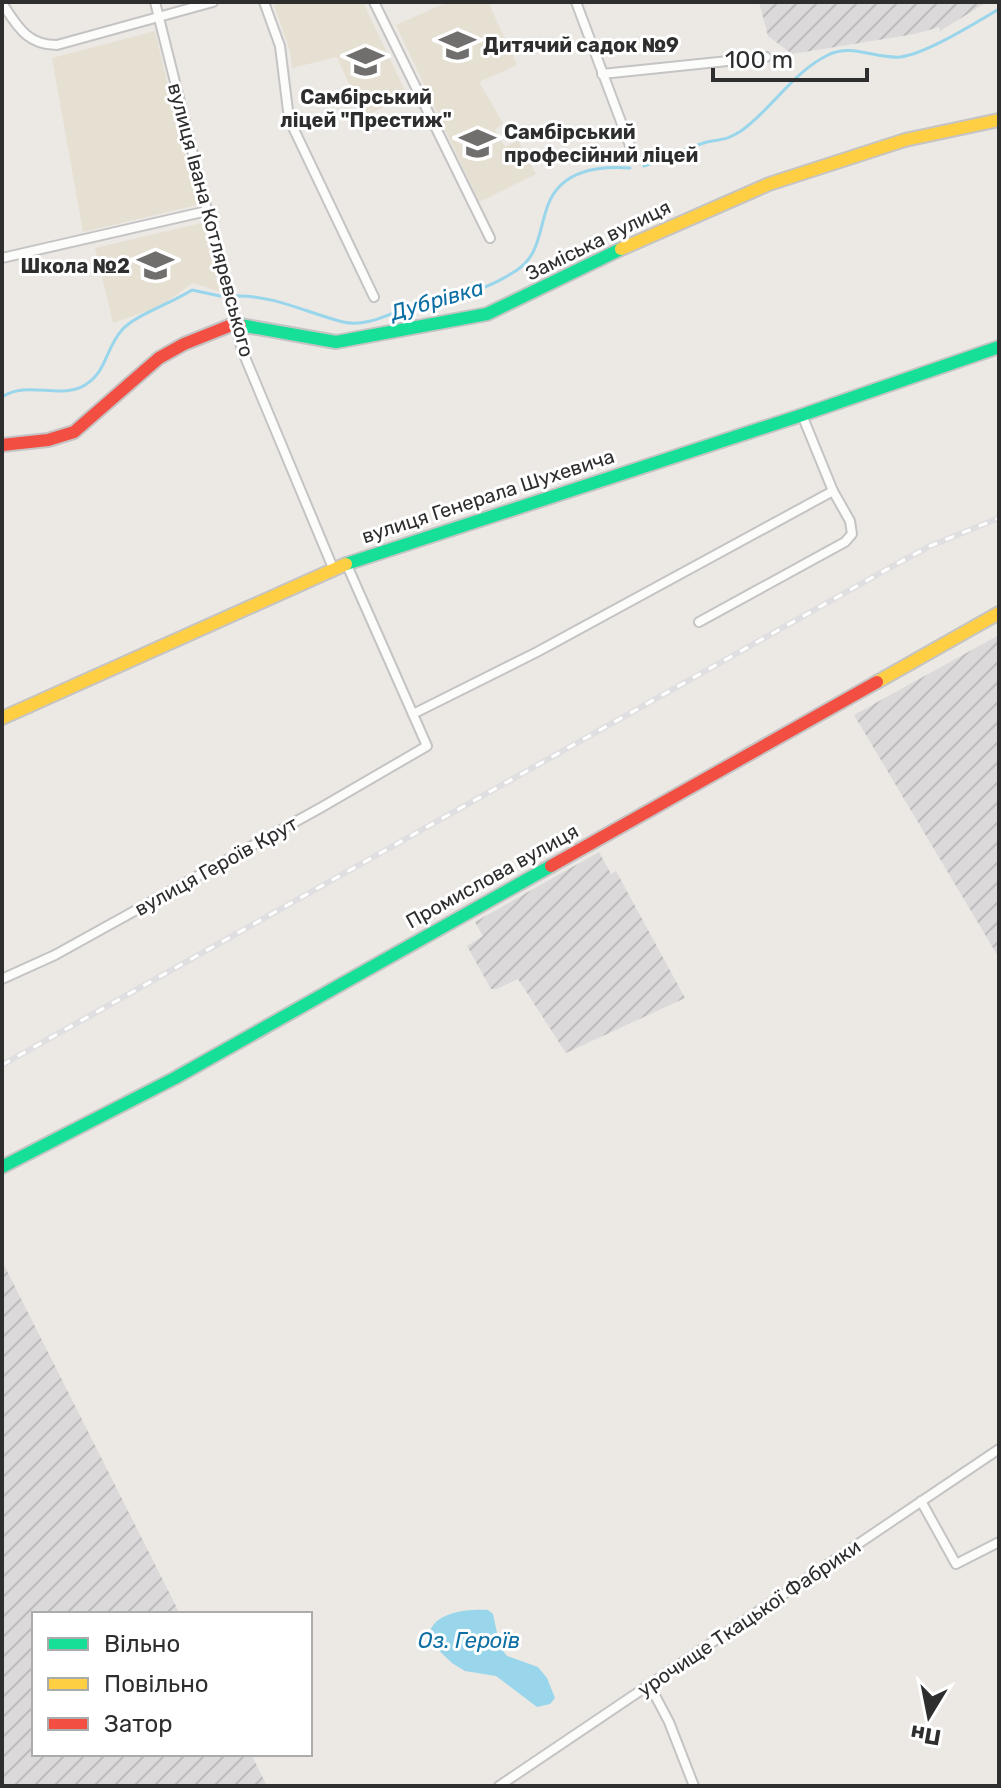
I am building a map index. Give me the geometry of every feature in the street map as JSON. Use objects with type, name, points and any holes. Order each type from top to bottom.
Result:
[{"type":"street","name":"вулиця Івана Котляревського","points":[[155,2],[242,350],[333,568]]},
{"type":"street","points":[[2,3],[23,34],[33,42],[57,45],[213,2]]},
{"type":"street","points":[[264,2],[280,46],[289,119],[374,297]]},
{"type":"street","points":[[374,2],[490,238]]},
{"type":"street","points":[[576,2],[635,159]]},
{"type":"street","points":[[602,74],[766,57]]},
{"type":"street","name":"Заміська вулиця","points":[[234,324],[336,342],[487,314],[530,295],[586,264],[769,184],[905,140],[999,120]]},
{"type":"street","points":[[2,258],[207,211]]},
{"type":"street","points":[[2,445],[39,443],[74,432],[159,358],[184,344],[234,324]]},
{"type":"street","name":"вулиця Генерала Шухевича","points":[[2,718],[346,563],[802,415],[999,347]]},
{"type":"street","points":[[699,622],[852,534],[850,521],[833,491],[802,415]]},
{"type":"street","points":[[346,563],[413,714],[537,652],[833,491]]},
{"type":"street","name":"Промислова вулиця","points":[[2,1167],[175,1078],[999,613]]},
{"type":"street","name":"вулиця Героїв Крут","points":[[2,979],[55,955],[427,746],[413,714]]},
{"type":"street","name":"урочище Ткацької Фабрики","points":[[499,1786],[999,1449]]},
{"type":"street","points":[[921,1501],[956,1564],[999,1542]]},
{"type":"street","points":[[650,1686],[669,1722],[694,1786]]},
{"type":"shaded area","name":"Самбірський ліцей \"Престиж\"","points":[[282,2],[363,2],[407,95],[364,117],[337,57],[292,68],[290,51],[274,5]]},
{"type":"shaded area","points":[[448,2],[488,2],[517,65],[479,82],[503,123],[495,130],[505,147],[518,140],[536,174],[479,202],[396,25]]},
{"type":"shaded area","points":[[759,2],[987,2],[940,31],[939,27],[915,34],[792,54],[768,36]]},
{"type":"shaded area","points":[[155,31],[197,205],[83,232],[52,58]]},
{"type":"shaded area","name":"Школа №2","points":[[202,223],[220,292],[193,283],[159,307],[113,323],[95,248]]},
{"type":"shaded area","points":[[999,635],[999,958],[854,715]]},
{"type":"shaded area","points":[[599,852],[611,874],[616,871],[685,998],[566,1053],[518,979],[491,989],[467,946],[483,936],[475,922]]},
{"type":"shaded area","points":[[2,1261],[179,1612],[32,1612],[32,1756],[252,1756],[267,1786],[2,1786]]},
{"type":"water","name":"Оз. Героїв","points":[[470,1610],[488,1610],[493,1614],[500,1647],[507,1656],[538,1667],[547,1678],[555,1698],[550,1704],[537,1707],[496,1676],[465,1671],[429,1641],[430,1631],[441,1618]]},
{"type":"waterway","name":"Дубрівка","points":[[644,166],[741,131],[804,71],[828,55],[846,51],[891,57],[911,55],[999,9]]},
{"type":"waterway","name":"Дубрівка","points":[[236,296],[277,301],[343,322],[363,323],[419,304],[470,292],[504,278],[525,264],[535,249],[554,193],[571,177],[606,168],[630,168]]},
{"type":"waterway","name":"Дубрівка","points":[[2,397],[22,390],[65,391],[85,385],[98,373],[122,330],[136,319],[192,290],[220,296]]},
{"type":"railway","points":[[2,1065],[891,567],[930,546],[999,518]]},
{"type":"traffic: fast","points":[[240,325],[336,342],[487,314],[621,249]]},
{"type":"traffic: fast","points":[[346,564],[802,415],[999,347]]},
{"type":"traffic: fast","points":[[2,1167],[175,1078],[551,866]]},
{"type":"traffic: slow","points":[[621,249],[769,184],[905,140],[999,120]]},
{"type":"traffic: slow","points":[[2,718],[346,564]]},
{"type":"traffic: slow","points":[[877,682],[999,613]]},
{"type":"traffic: jam","points":[[2,445],[48,440],[74,432],[159,358],[184,344],[234,324],[240,325]]},
{"type":"traffic: jam","points":[[551,866],[877,682]]},
{"type":"place","name":"Дитячий садок №9","points":[[457,45]]},
{"type":"place","name":"Самбірський ліцей \"Престиж\"","points":[[366,62]]},
{"type":"place","name":"Самбірський професійний ліцей","points":[[478,144]]},
{"type":"place","name":"Школа №2","points":[[156,266]]}]
